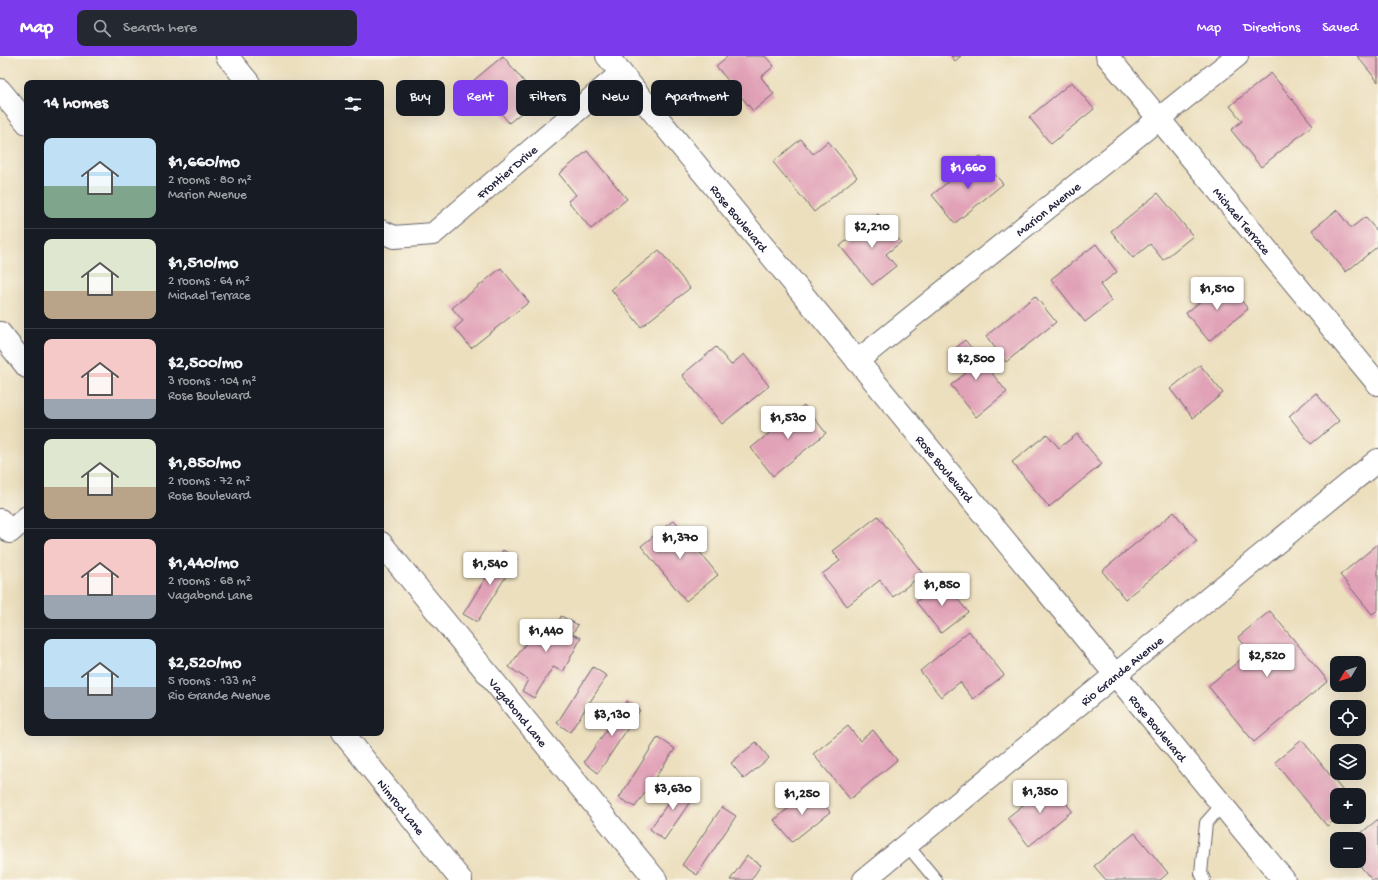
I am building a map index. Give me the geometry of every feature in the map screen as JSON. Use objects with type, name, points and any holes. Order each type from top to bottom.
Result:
[{"type":"street","points":[[227,56],[247,80]]},
{"type":"street","name":"Rose Boulevard","points":[[607,56],[1284,880]]},
{"type":"street","name":"Michael Terrace","points":[[1108,56],[1159,120],[1378,384]]},
{"type":"street","name":"Marion Avenue","points":[[857,361],[1237,56]]},
{"type":"street","name":"Frontier Drive","points":[[384,232],[394,237],[432,234],[621,73]]},
{"type":"street","points":[[0,90],[24,119]]},
{"type":"street","points":[[0,333],[24,363]]},
{"type":"street","name":"Rio Grande Avenue","points":[[864,880],[1378,460]]},
{"type":"street","points":[[5,526],[24,518]]},
{"type":"street","name":"Vagabond Lane","points":[[384,547],[656,880]]},
{"type":"street","name":"Nimrod Lane","points":[[345,736],[461,880]]},
{"type":"lane","points":[[1204,880],[1201,873],[1206,823],[1222,805]]},
{"type":"lane","points":[[908,845],[936,880]]},
{"type":"building","points":[[503,56],[523,80],[516,80],[516,116],[517,116],[509,123],[503,116],[508,116],[508,80],[474,80]]},
{"type":"building","points":[[728,56],[765,56],[774,66],[761,77],[774,94],[753,111],[742,98],[742,80],[728,80],[716,66]]},
{"type":"building","points":[[951,56],[961,56],[955,61]]},
{"type":"building","points":[[1357,56],[1378,56],[1378,82]]},
{"type":"building","points":[[1271,73],[1313,125],[1261,167],[1231,130],[1242,121],[1230,106]]},
{"type":"building","points":[[1072,82],[1094,109],[1051,144],[1029,117]]},
{"type":"building","points":[[801,139],[813,154],[828,141],[857,177],[814,212],[773,162]]},
{"type":"building","points":[[587,151],[627,199],[591,229],[568,201],[576,195],[559,174]]},
{"type":"building","points":[[980,156],[1003,184],[955,223],[932,195]]},
{"type":"building","points":[[1158,193],[1193,236],[1163,260],[1150,244],[1133,258],[1111,231]]},
{"type":"building","points":[[1337,210],[1351,228],[1365,217],[1378,232],[1378,246],[1346,272],[1312,230]]},
{"type":"building","points":[[878,214],[901,242],[886,254],[896,266],[872,285],[840,246]]},
{"type":"building","points":[[1096,244],[1117,272],[1100,285],[1112,301],[1085,322],[1051,279]]},
{"type":"building","points":[[659,250],[690,288],[641,327],[611,289]]},
{"type":"building","points":[[501,268],[529,302],[471,348],[455,328],[463,321],[452,308]]},
{"type":"building","points":[[1226,281],[1248,309],[1209,341],[1186,313]]},
{"type":"building","points":[[1035,296],[1056,322],[1006,362],[986,336]]},
{"type":"building","points":[[965,340],[1007,392],[976,417],[951,385],[966,373],[950,353]]},
{"type":"building","points":[[716,347],[731,365],[744,354],[769,386],[722,424],[682,375]]},
{"type":"building","points":[[1200,365],[1223,393],[1193,418],[1170,389]]},
{"type":"building","points":[[1316,393],[1339,421],[1311,444],[1289,416]]},
{"type":"building","points":[[804,405],[826,433],[773,476],[751,448]]},
{"type":"building","points":[[1047,434],[1059,448],[1077,434],[1102,464],[1049,507],[1012,462]]},
{"type":"building","points":[[1174,512],[1197,541],[1125,599],[1102,571]]},
{"type":"building","points":[[878,516],[923,574],[893,597],[880,580],[847,606],[822,574],[840,561],[833,551]]},
{"type":"building","points":[[674,520],[718,575],[686,601],[641,546]]},
{"type":"building","points":[[1378,544],[1378,610],[1372,614],[1340,575]]},
{"type":"building","points":[[503,550],[517,559],[477,622],[463,614]]},
{"type":"building","points":[[943,581],[968,612],[941,633],[916,602]]},
{"type":"building","points":[[1270,611],[1328,681],[1254,742],[1208,686],[1250,652],[1238,637]]},
{"type":"building","points":[[561,616],[578,625],[572,634],[581,638],[563,672],[553,667],[534,698],[522,691],[528,680],[509,667],[543,619],[556,628]]},
{"type":"building","points":[[969,631],[1004,675],[973,699],[960,682],[941,697],[920,671]]},
{"type":"building","points":[[593,667],[607,676],[570,732],[557,723]]},
{"type":"building","points":[[627,701],[640,710],[598,773],[584,762]]},
{"type":"building","points":[[848,726],[860,741],[873,730],[897,760],[850,799],[813,754]]},
{"type":"building","points":[[658,737],[675,749],[635,807],[619,798]]},
{"type":"building","points":[[1302,740],[1330,775],[1330,780],[1334,780],[1340,788],[1330,788],[1330,824],[1327,826],[1275,762]]},
{"type":"building","points":[[756,742],[769,758],[744,779],[731,763]]},
{"type":"building","points":[[682,783],[696,793],[664,840],[650,829]]},
{"type":"building","points":[[1050,783],[1072,811],[1029,846],[1007,818]]},
{"type":"building","points":[[812,789],[830,812],[792,842],[774,820]]},
{"type":"building","points":[[722,807],[736,816],[697,875],[682,865]]},
{"type":"building","points":[[1378,819],[1378,880],[1372,880],[1362,868],[1366,868],[1366,832],[1362,832]]},
{"type":"building","points":[[1135,833],[1168,873],[1160,880],[1106,880],[1094,866]]},
{"type":"building","points":[[747,856],[761,865],[751,880],[730,880]]}]
